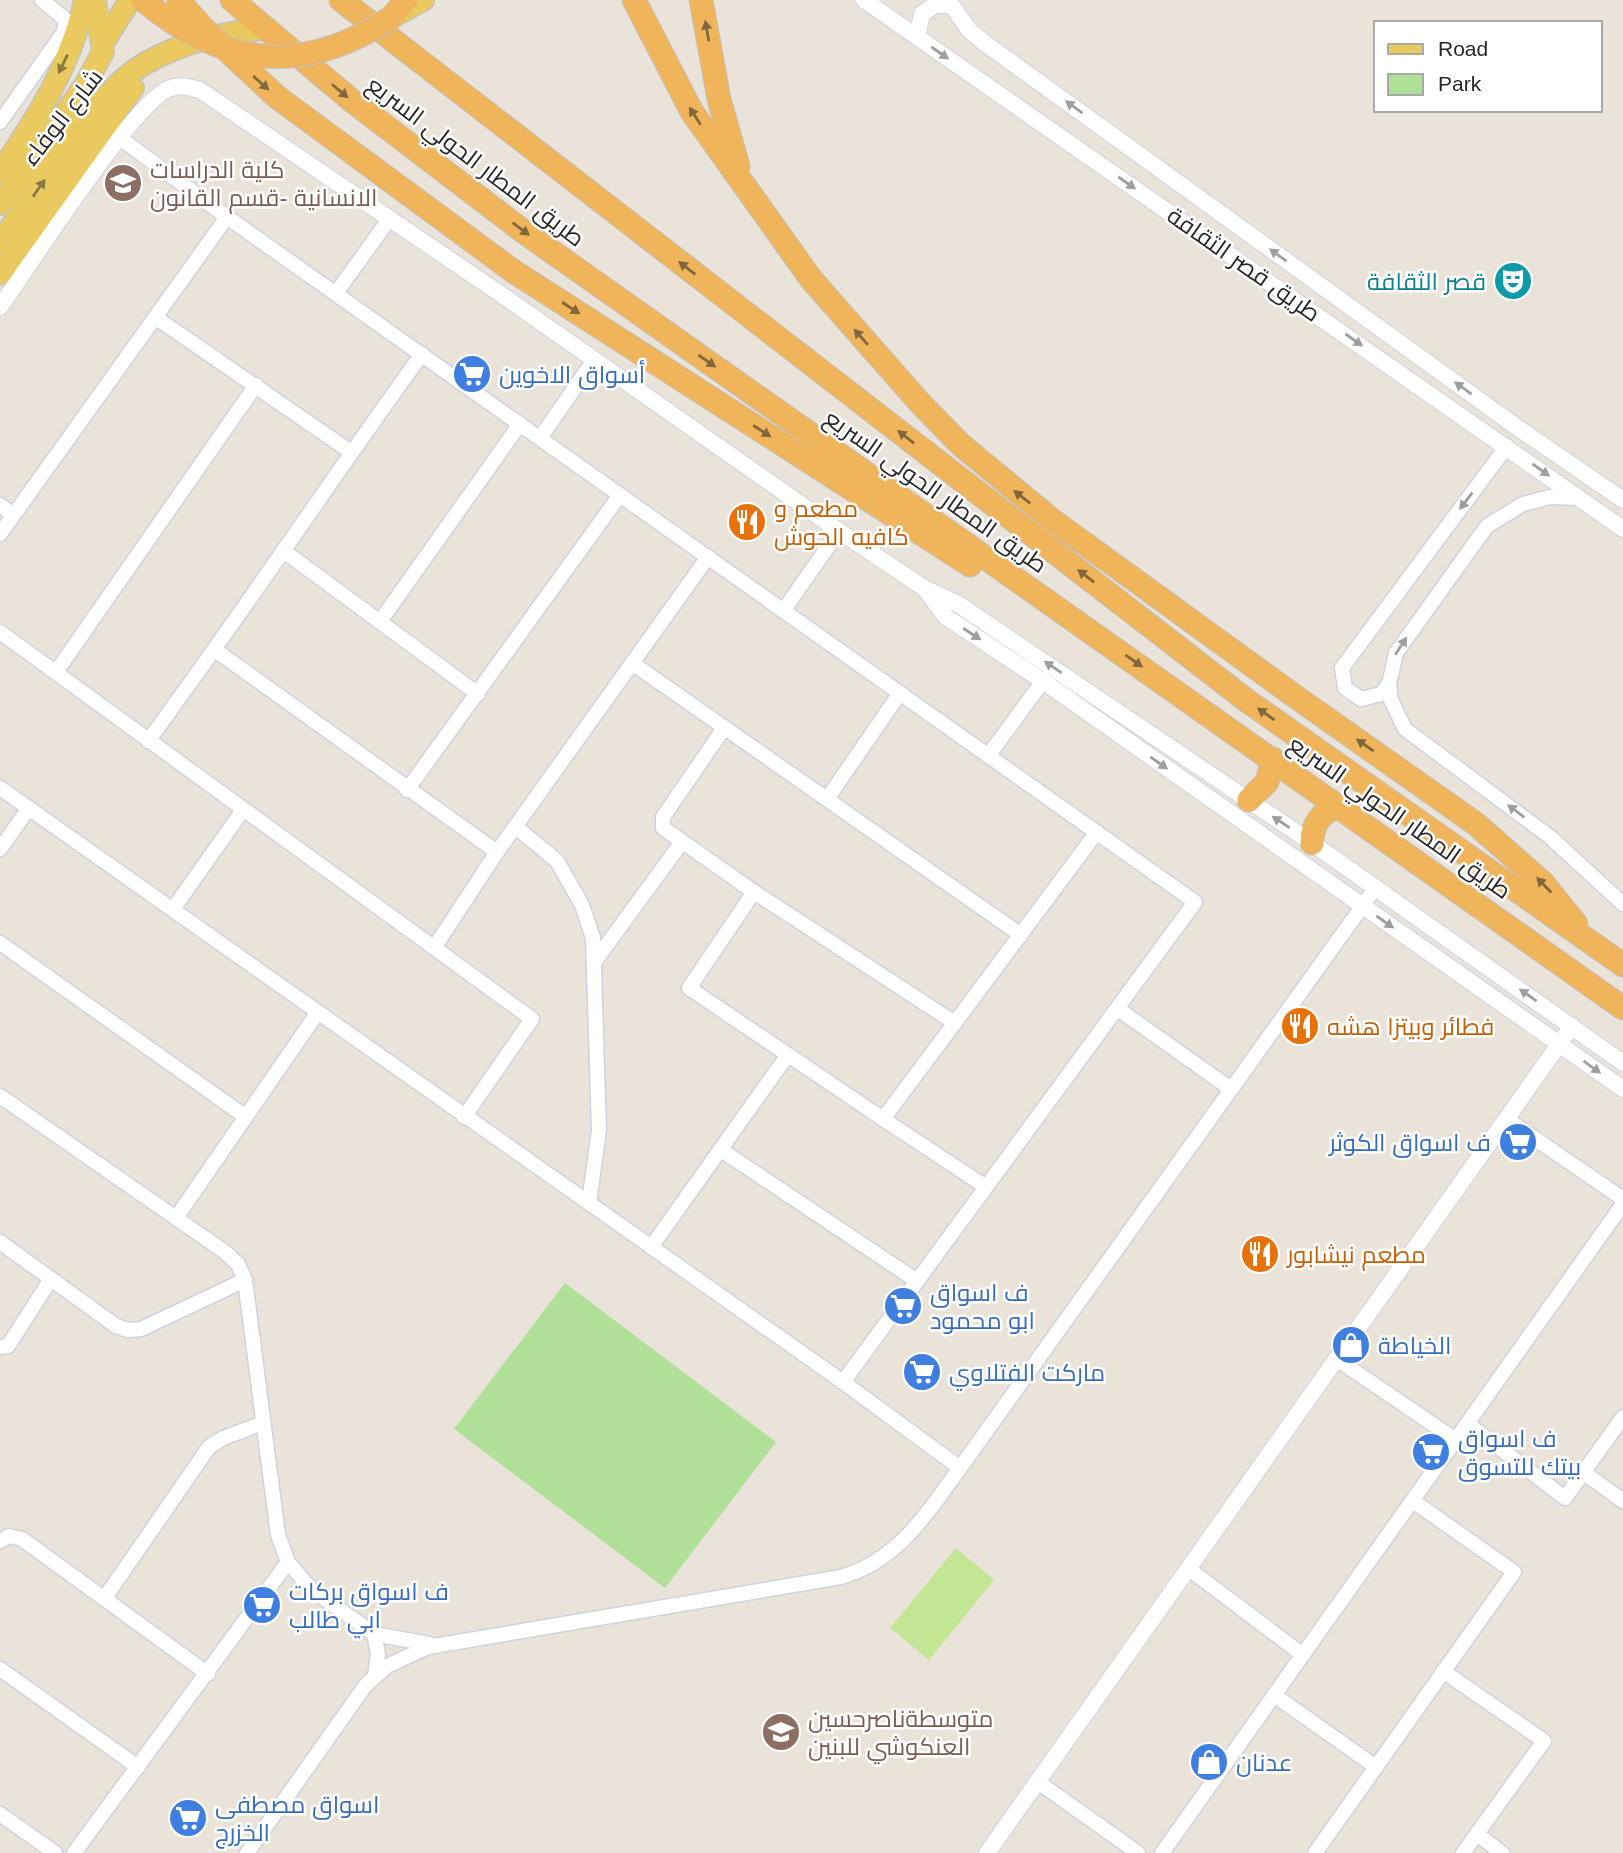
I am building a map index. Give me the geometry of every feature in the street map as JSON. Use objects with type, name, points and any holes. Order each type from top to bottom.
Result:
[{"type":"highway","points":[[143,0],[159,13],[224,50],[283,57],[348,44],[399,9]]},
{"type":"highway","points":[[177,0],[277,97],[513,271],[1033,605],[1093,632]]},
{"type":"highway","name":"طريق المطار الحولي السريع","points":[[232,0],[351,100],[524,232],[1341,806],[1623,1008]]},
{"type":"highway","name":"طريق المطار الحولي السريع","points":[[341,0],[1246,700],[1623,965]]},
{"type":"highway","points":[[634,0],[692,112],[811,278],[920,403],[961,445],[1063,528],[1476,824],[1563,904],[1586,939]]},
{"type":"highway","points":[[702,0],[731,151],[750,191]]},
{"type":"highway","points":[[1249,800],[1267,782],[1273,759]]},
{"type":"highway","points":[[1312,843],[1317,821],[1327,811],[1341,806]]},
{"type":"main road","points":[[0,172],[61,69],[79,31],[85,0]]},
{"type":"main road","name":"شارع الوفاء","points":[[0,204],[85,85],[103,52],[94,0]]},
{"type":"main road","points":[[103,43],[130,0]]},
{"type":"main road","points":[[142,65],[175,42],[181,33],[183,22],[177,0]]},
{"type":"main road","points":[[399,9],[423,0]]},
{"type":"main road","name":"شارع الوفاء","points":[[0,243],[86,121],[113,91],[142,65],[178,48],[221,35],[267,29]]},
{"type":"main road","points":[[0,274],[134,87],[172,62],[224,50]]},
{"type":"street","points":[[0,122],[64,32],[66,20],[42,0]]},
{"type":"street","name":"طريق قصر الثقافة","points":[[864,0],[1623,529]]},
{"type":"street","points":[[917,37],[922,14],[935,5],[949,2]]},
{"type":"street","name":"طريق قصر الثقافة","points":[[949,2],[969,30],[986,44],[1507,420],[1623,499]]},
{"type":"street","points":[[0,307],[120,138],[154,98],[168,89],[182,85],[200,90],[390,218],[839,531],[924,587],[958,604],[1312,843],[1623,1063]]},
{"type":"street","points":[[120,138],[227,217],[1195,902],[843,1382]]},
{"type":"street","points":[[0,534],[227,217]]},
{"type":"street","points":[[336,293],[390,218]]},
{"type":"street","points":[[156,317],[351,452]]},
{"type":"street","points":[[148,741],[285,552],[351,452],[422,354]]},
{"type":"street","points":[[540,438],[594,360]]},
{"type":"street","points":[[56,672],[256,386]]},
{"type":"street","points":[[381,620],[520,424]]},
{"type":"street","points":[[1389,684],[1381,694],[1361,699],[1345,688],[1342,668],[1507,446]]},
{"type":"street","points":[[407,790],[620,495]]},
{"type":"street","points":[[1579,498],[1550,497],[1530,502],[1510,510],[1487,526],[1396,653],[1389,684],[1391,700],[1405,729],[1550,837],[1623,904]]},
{"type":"street","points":[[0,505],[13,515]]},
{"type":"street","points":[[783,611],[839,531]]},
{"type":"street","points":[[285,552],[381,620],[478,694]]},
{"type":"street","points":[[434,948],[497,852],[708,557]]},
{"type":"street","points":[[924,587],[929,599],[946,617],[1043,681],[1623,1089]]},
{"type":"street","points":[[0,632],[532,1019],[464,1116]]},
{"type":"street","points":[[215,650],[497,852]]},
{"type":"street","points":[[632,663],[1021,934]]},
{"type":"street","points":[[988,756],[1043,681]]},
{"type":"street","points":[[827,799],[900,693]]},
{"type":"street","points":[[724,728],[661,821],[663,828],[754,892],[955,1023]]},
{"type":"street","points":[[0,788],[843,1382],[960,1468]]},
{"type":"street","points":[[0,849],[29,808]]},
{"type":"street","points":[[173,909],[243,810]]},
{"type":"street","points":[[516,827],[557,861],[582,905],[593,939],[599,1130],[589,1203]]},
{"type":"street","points":[[883,1119],[1097,832]]},
{"type":"street","points":[[595,961],[682,842]]},
{"type":"street","points":[[247,1853],[375,1675],[400,1658],[442,1645],[856,1572],[898,1548],[960,1468],[1376,887]]},
{"type":"street","points":[[754,892],[689,988],[986,1187]]},
{"type":"street","points":[[0,943],[246,1117]]},
{"type":"street","points":[[1118,1009],[1231,1089]]},
{"type":"street","points":[[176,1218],[318,1012]]},
{"type":"street","points":[[987,1853],[1572,1026]]},
{"type":"street","points":[[651,1247],[787,1056]]},
{"type":"street","points":[[0,1096],[232,1257],[245,1280],[278,1535],[288,1562],[311,1589],[374,1634],[408,1642],[442,1645]]},
{"type":"street","points":[[1162,1853],[1468,1424],[1623,1201],[1508,1120]]},
{"type":"street","points":[[721,1150],[917,1281]]},
{"type":"street","points":[[0,1242],[116,1326],[128,1330],[141,1329],[245,1280]]},
{"type":"street","points":[[0,1347],[8,1346],[51,1279]]},
{"type":"street","points":[[1338,1360],[1456,1440]]},
{"type":"street","points":[[1468,1424],[1566,1497],[1623,1417]]},
{"type":"street","points":[[104,1599],[209,1447],[223,1437],[263,1423]]},
{"type":"street","points":[[1583,1472],[1623,1501]]},
{"type":"street","points":[[1315,1853],[1514,1572],[1413,1501]]},
{"type":"street","points":[[0,1541],[9,1536],[22,1539],[208,1674]]},
{"type":"street","points":[[74,1853],[288,1562]]},
{"type":"street","points":[[1189,1569],[1303,1655]]},
{"type":"street","points":[[374,1634],[378,1654],[375,1675]]},
{"type":"street","points":[[0,1669],[138,1768]]},
{"type":"street","points":[[1443,1671],[1544,1741],[1464,1853]]},
{"type":"street","points":[[1275,1695],[1376,1767]]},
{"type":"street","points":[[1038,1782],[1138,1853]]},
{"type":"street","points":[[0,1814],[55,1853]]},
{"type":"street","points":[[1477,1834],[1502,1853]]},
{"type":"green space","points":[[565,1283],[776,1442],[665,1588],[454,1429]]},
{"type":"green space","points":[[956,1548],[994,1580],[929,1660],[890,1628]]},
{"type":"place","name":"كلية الدراسات الانسانية -قسم القانون","points":[[123,183]]},
{"type":"place","name":"قصر الثقافة","points":[[1513,281]]},
{"type":"place","name":"أسواق الاخوين","points":[[472,374]]},
{"type":"place","name":"مطعم و كافيه الحوش","points":[[747,522]]},
{"type":"place","name":"فطائر وبيتزا هشه","points":[[1300,1026]]},
{"type":"place","name":"ف اسواق الكوثر","points":[[1518,1142]]},
{"type":"place","name":"مطعم نيشابور","points":[[1260,1254]]},
{"type":"place","name":"ف اسواق ابو محمود","points":[[903,1306]]},
{"type":"place","name":"الخياطة","points":[[1351,1345]]},
{"type":"place","name":"ماركت الفتلاوي","points":[[922,1372]]},
{"type":"place","name":"ف اسواق بيتك للتسوق","points":[[1431,1452]]},
{"type":"place","name":"ف اسواق بركات ابي طالب","points":[[262,1605]]},
{"type":"place","name":"متوسطةناصرحسين العنكوشي للبنين","points":[[781,1732]]},
{"type":"place","name":"عدنان","points":[[1209,1762]]},
{"type":"place","name":"اسواق مصطفى الخزرج","points":[[188,1818]]}]
